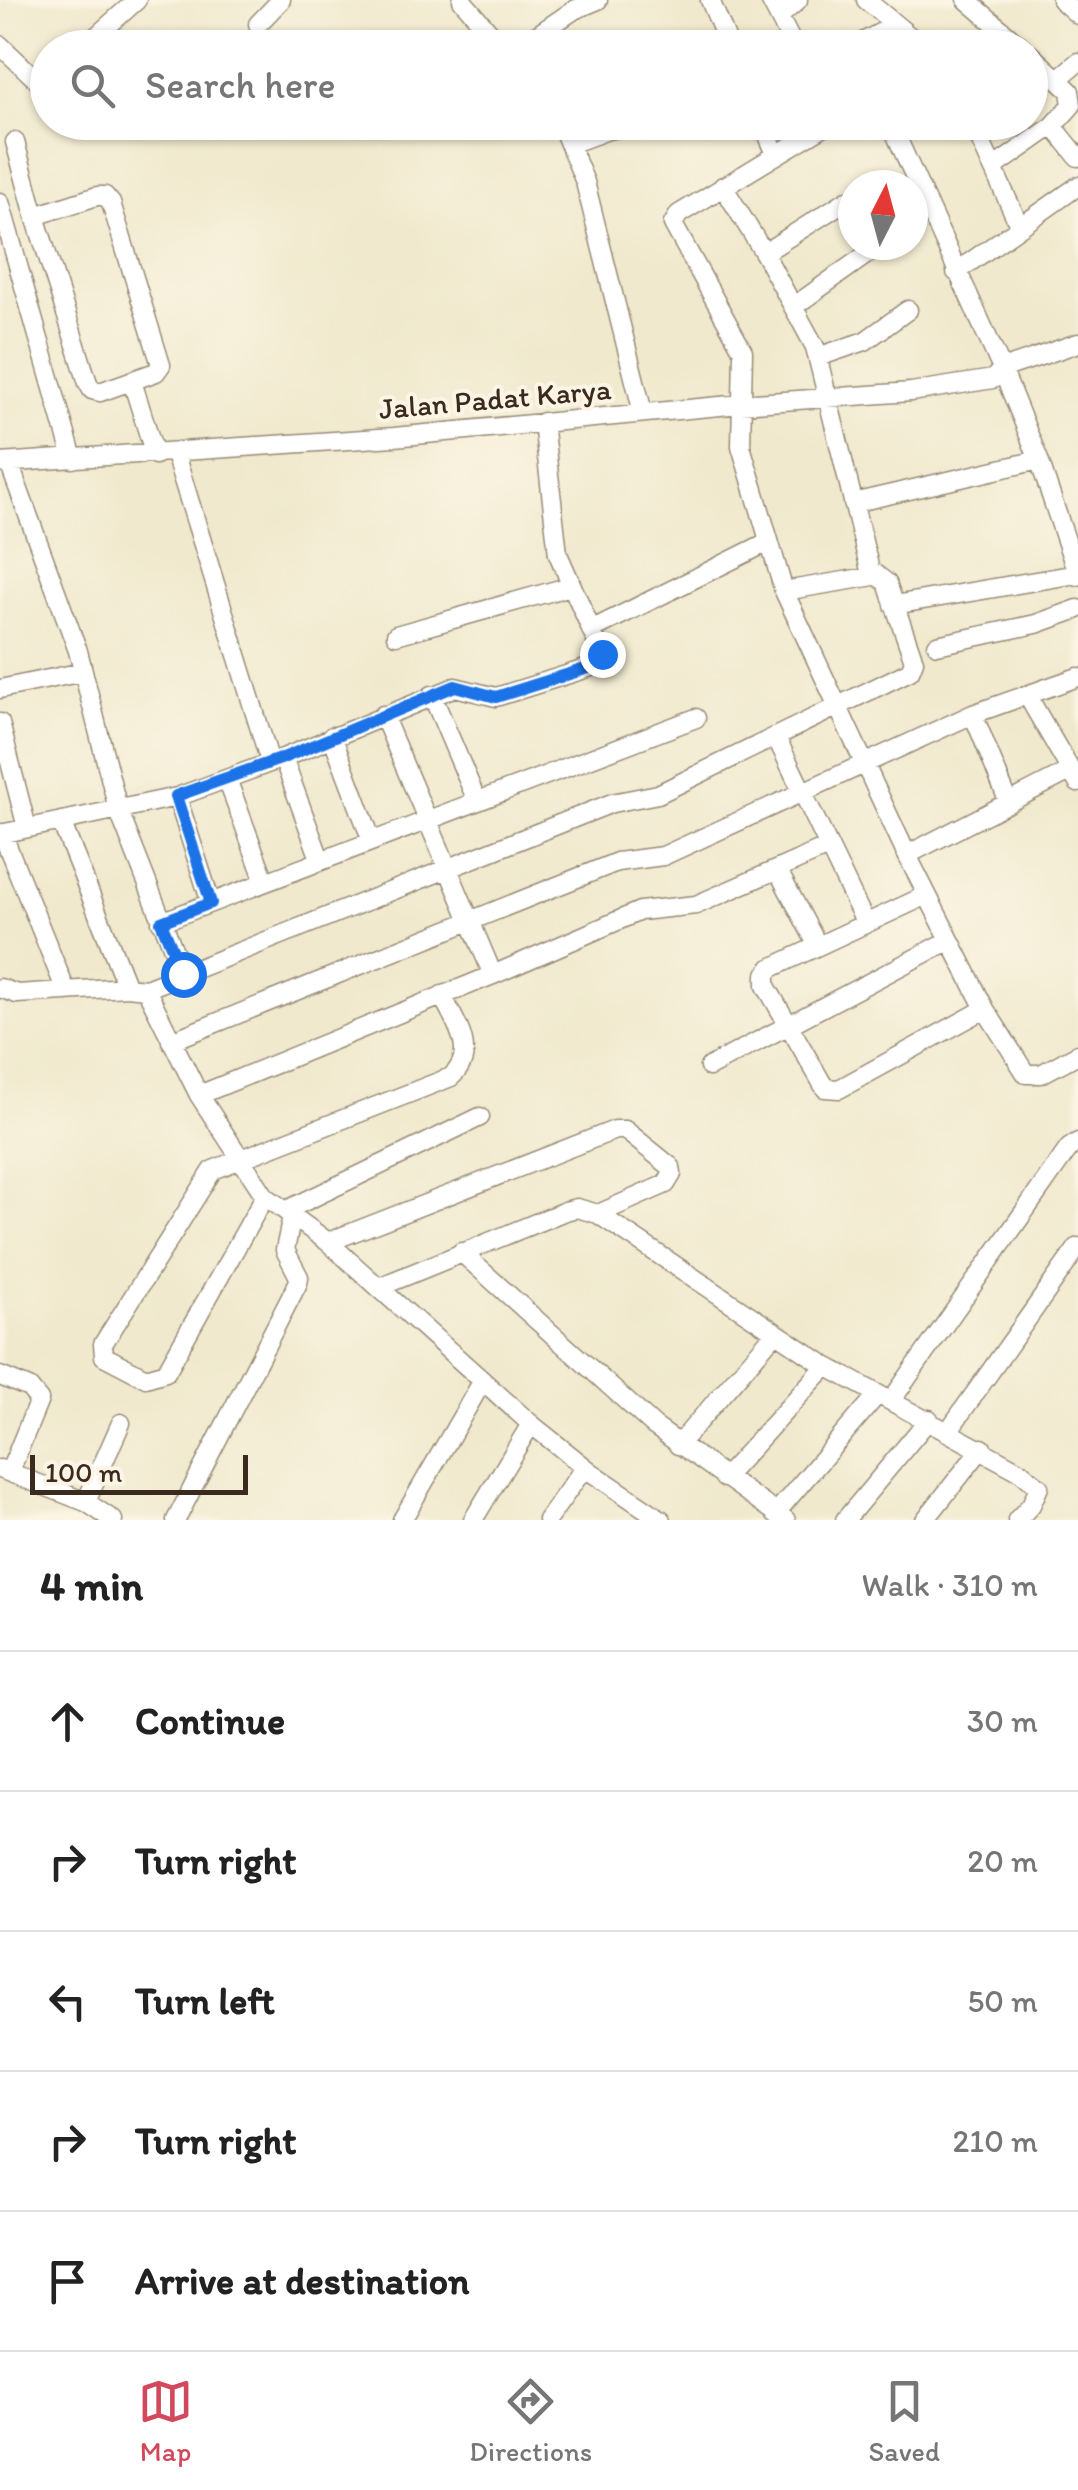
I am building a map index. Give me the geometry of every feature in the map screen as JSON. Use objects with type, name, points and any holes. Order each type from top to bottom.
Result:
[{"type":"street","points":[[104,30],[138,0]]},
{"type":"street","points":[[258,24],[281,0]]},
{"type":"street","points":[[462,0],[488,30]]},
{"type":"street","points":[[539,30],[569,5],[598,0]]},
{"type":"street","points":[[710,0],[722,30]]},
{"type":"street","points":[[775,8],[798,0]]},
{"type":"street","points":[[866,0],[901,30]]},
{"type":"street","points":[[967,0],[1001,30]]},
{"type":"street","points":[[1061,0],[1078,15]]},
{"type":"street","points":[[885,30],[895,25]]},
{"type":"street","points":[[0,45],[30,73]]},
{"type":"street","points":[[0,75],[15,59]]},
{"type":"street","points":[[1059,78],[1078,62]]},
{"type":"street","points":[[1048,70],[1073,99],[1069,111],[1048,129]]},
{"type":"street","points":[[1052,126],[1078,157]]},
{"type":"street","points":[[568,140],[585,182],[643,413]]},
{"type":"street","points":[[570,144],[581,140]]},
{"type":"street","points":[[770,140],[776,154]]},
{"type":"street","points":[[800,140],[679,214],[673,224],[742,351],[741,446],[768,542],[784,590],[862,763],[985,1009],[1027,1075],[1041,1074],[1078,1054]]},
{"type":"street","points":[[894,606],[1078,575],[1039,460],[997,374],[898,140]]},
{"type":"street","points":[[980,140],[1020,227]]},
{"type":"street","points":[[993,168],[1032,140]]},
{"type":"street","points":[[15,142],[36,216],[88,383],[100,392],[156,372],[161,366],[111,203],[105,196],[96,196],[36,216]]},
{"type":"street","points":[[0,988],[17,994],[136,988],[183,974],[612,802],[658,794],[837,709],[914,667],[887,583],[870,570],[818,357],[764,253],[723,186]]},
{"type":"street","points":[[956,272],[1078,186]]},
{"type":"street","points":[[0,202],[8,266],[73,459]]},
{"type":"street","points":[[764,253],[838,206]]},
{"type":"street","points":[[794,307],[859,260]]},
{"type":"street","points":[[818,357],[866,341],[908,310]]},
{"type":"street","name":"Jalan Padat Karya","points":[[4,463],[175,454],[911,392],[997,374],[1078,343]]},
{"type":"street","points":[[132,381],[155,455]]},
{"type":"street","points":[[66,990],[1,833],[176,796],[462,686],[490,698],[598,665],[602,654],[570,586],[556,541],[543,422]]},
{"type":"street","points":[[175,454],[276,760],[320,859]]},
{"type":"street","points":[[853,503],[1039,460]]},
{"type":"street","points":[[4,463],[84,672],[118,809],[183,974]]},
{"type":"street","points":[[591,630],[768,542]]},
{"type":"street","points":[[784,590],[874,576]]},
{"type":"street","points":[[396,634],[570,586]]},
{"type":"street","points":[[938,645],[1036,624],[1078,609]]},
{"type":"street","points":[[0,689],[84,672]]},
{"type":"street","points":[[171,1041],[617,862],[663,856],[973,714],[1078,677]]},
{"type":"street","points":[[432,695],[477,801]]},
{"type":"street","points":[[907,855],[1009,802],[1074,777],[1027,695]]},
{"type":"street","points":[[973,714],[1009,802]]},
{"type":"street","points":[[383,715],[493,975]]},
{"type":"street","points":[[161,922],[696,718]]},
{"type":"street","points":[[0,723],[27,828]]},
{"type":"street","points":[[332,736],[372,841]]},
{"type":"street","points":[[778,738],[866,924]]},
{"type":"street","points":[[227,779],[266,881]]},
{"type":"street","points":[[176,796],[211,903]]},
{"type":"street","points":[[61,821],[136,988],[265,1196],[328,1242],[531,1424],[662,1520]]},
{"type":"street","points":[[199,1095],[493,975],[640,910],[696,906],[828,846]]},
{"type":"street","points":[[778,870],[818,946]]},
{"type":"street","points":[[927,895],[771,968],[766,974],[766,986],[822,1083],[832,1090],[985,1009]]},
{"type":"street","points":[[709,1066],[950,940]]},
{"type":"street","points":[[265,1196],[174,1364],[166,1372],[146,1378],[104,1356],[103,1344],[206,1179],[222,1166],[241,1162],[451,1077],[466,1058],[466,1045],[442,995]]},
{"type":"street","points":[[289,1213],[480,1118]]},
{"type":"street","points":[[328,1242],[615,1130],[625,1130],[671,1167],[672,1174],[666,1184],[598,1214]]},
{"type":"street","points":[[460,1252],[678,1446],[780,1517],[885,1397],[1069,1148],[1078,1142]]},
{"type":"street","points":[[379,1288],[565,1211],[577,1208],[598,1214],[826,1366],[1021,1472],[1040,1487],[1018,1520]]},
{"type":"street","points":[[176,1520],[298,1283],[299,1277],[285,1250],[289,1213]]},
{"type":"street","points":[[949,1430],[1078,1247]]},
{"type":"street","points":[[678,1446],[774,1334]]},
{"type":"street","points":[[724,1478],[826,1366]]},
{"type":"street","points":[[0,1376],[29,1388],[38,1400],[5,1470],[86,1502],[113,1520]]},
{"type":"street","points":[[402,1520],[482,1382]]},
{"type":"street","points":[[844,1520],[929,1419]]},
{"type":"street","points":[[86,1502],[122,1423]]},
{"type":"street","points":[[473,1520],[531,1424]]},
{"type":"street","points":[[925,1520],[982,1448]]},
{"type":"street","points":[[547,1520],[585,1467]]},
{"type":"route","points":[[183,974],[161,922],[211,903],[176,796],[283,758],[455,686],[496,697],[598,665],[602,654]]}]
